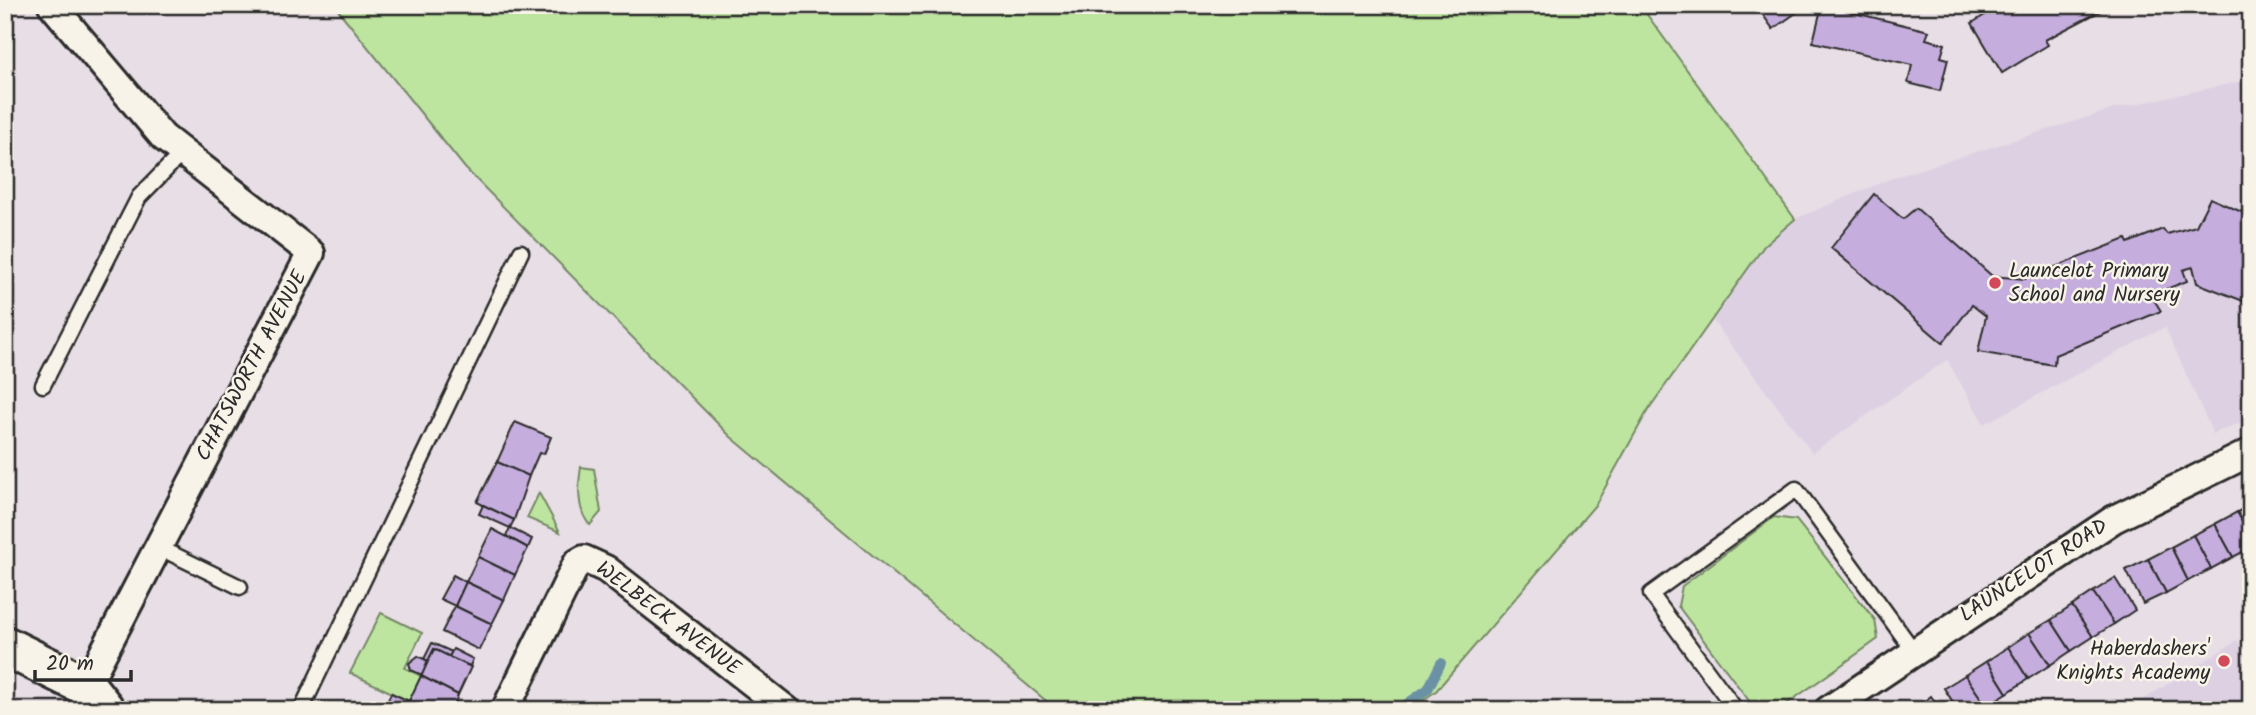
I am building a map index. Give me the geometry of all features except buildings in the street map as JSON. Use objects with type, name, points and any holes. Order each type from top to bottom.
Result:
[{"type":"main road","points":[[5,646],[95,698]]},
{"type":"street","name":"CHATSWORTH AVENUE","points":[[52,5],[163,137],[311,253],[158,547],[95,698]]},
{"type":"street","name":"LAUNCELOT ROAD","points":[[1828,710],[1913,650],[2114,519],[2251,452]]},
{"type":"street","name":"WELBECK AVENUE","points":[[505,710],[577,563],[584,559],[606,569],[787,710]]},
{"type":"lane","points":[[43,385],[139,197],[183,152]]},
{"type":"lane","points":[[301,710],[521,252]]},
{"type":"lane","points":[[1736,710],[1651,594],[1796,489],[1913,650]]},
{"type":"lane","points":[[158,547],[240,587]]},
{"type":"shaded area","name":"Launcelot Primary School and Nursery","points":[[2251,79],[2251,418],[2213,434],[2165,327],[1984,424],[1947,360],[1812,453],[1713,321],[1764,246],[1795,219],[1892,178],[2114,109]]},
{"type":"shaded area","name":"Haberdashers' Knights Academy","points":[[2238,640],[2251,683],[2251,710],[2126,710]]},
{"type":"green space","points":[[334,5],[1640,5],[1795,219],[1764,246],[1648,410],[1596,504],[1436,691],[1409,710],[1057,710],[730,436],[465,168]]},
{"type":"green space","points":[[581,467],[594,469],[601,512],[590,525],[581,506]]},
{"type":"green space","points":[[539,493],[560,532],[527,518]]},
{"type":"green space","points":[[1774,517],[1796,520],[1875,620],[1878,639],[1778,710],[1756,710],[1678,606],[1682,586]]},
{"type":"green space","points":[[381,613],[422,633],[405,668],[421,676],[409,701],[350,673]]},
{"type":"waterway","points":[[1398,710],[1428,689],[1441,663]]},
{"type":"place","name":"Launcelot Primary School and Nursery","points":[[1995,283]]},
{"type":"place","name":"Haberdashers' Knights Academy","points":[[2224,661]]}]
